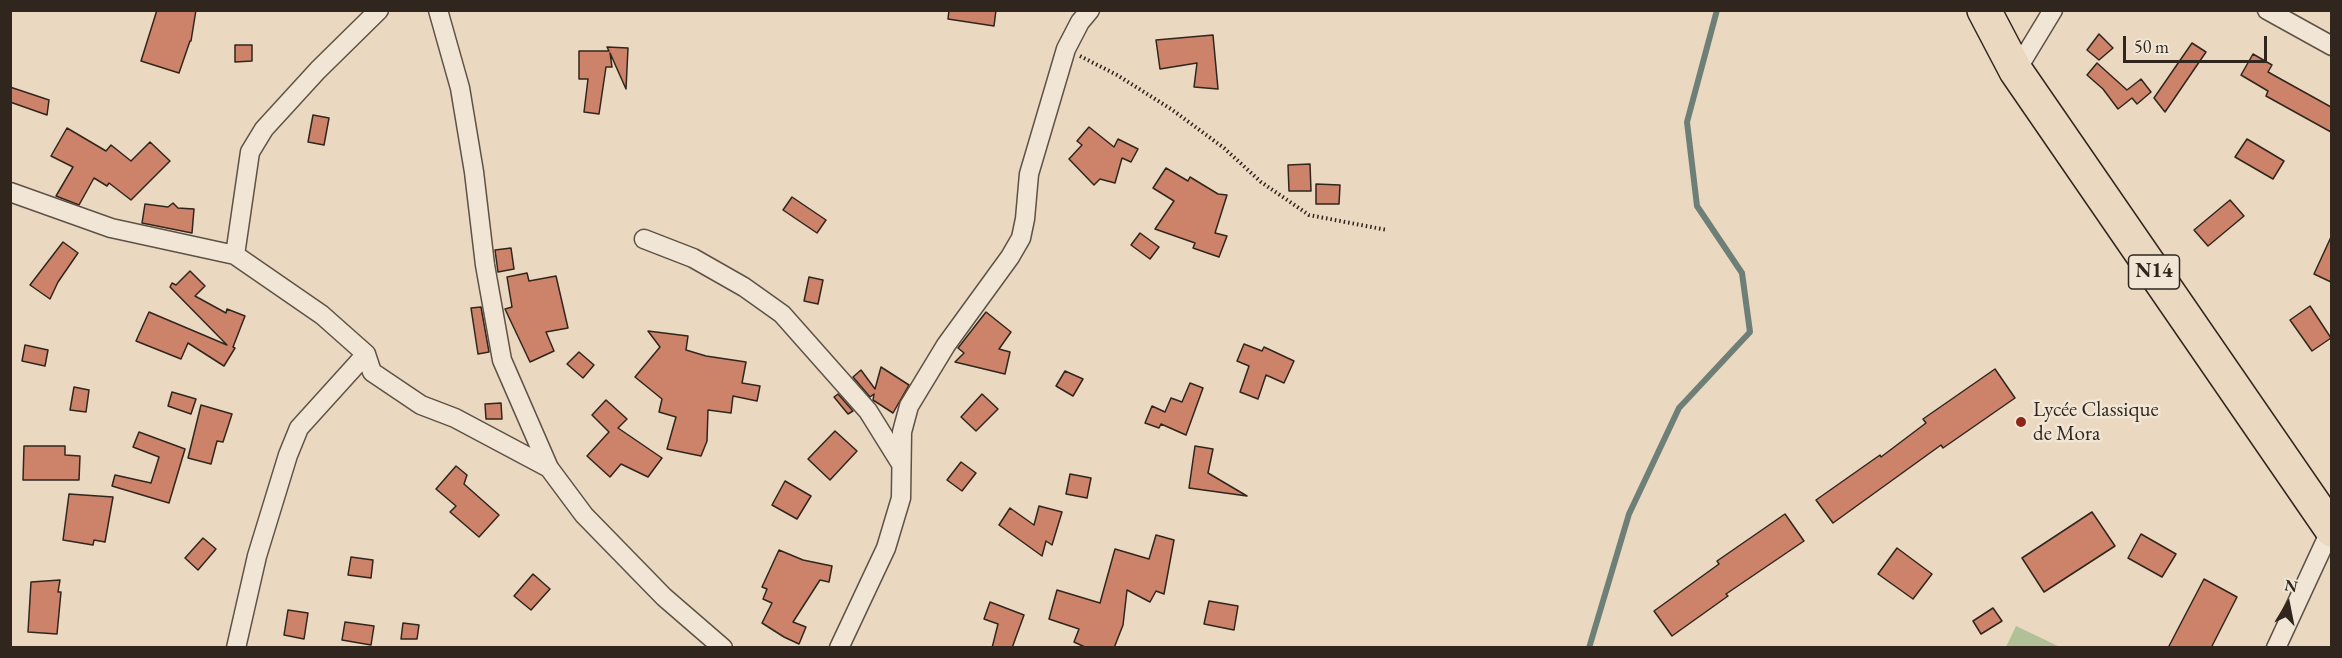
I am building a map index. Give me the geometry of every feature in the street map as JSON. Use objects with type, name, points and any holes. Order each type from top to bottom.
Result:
[{"type":"highway","name":"N14","points":[[1984,10],[2016,71],[2331,528]]},
{"type":"street","points":[[235,255],[250,152],[264,129],[318,70],[379,10]]},
{"type":"street","points":[[438,10],[460,88],[474,172],[485,265],[502,360],[549,468],[584,515],[664,597],[723,648]]},
{"type":"street","points":[[839,648],[886,548],[901,498],[902,432],[909,406],[919,386],[946,345],[1010,257],[1021,238],[1029,174],[1066,48],[1080,22],[1090,10]]},
{"type":"street","points":[[2016,71],[2053,10]]},
{"type":"street","points":[[2267,10],[2331,46]]},
{"type":"street","points":[[10,192],[111,228],[235,255],[322,315],[366,354],[372,372],[422,405],[455,418],[549,468]]},
{"type":"street","points":[[644,239],[693,258],[744,287],[782,314],[868,411],[901,464]]},
{"type":"street","points":[[236,648],[257,556],[288,455],[299,428],[366,354]]},
{"type":"street","points":[[2276,648],[2331,528]]},
{"type":"path","points":[[1066,48],[1117,75],[1171,109],[1224,148],[1261,182],[1309,215],[1387,230]]},
{"type":"green space","points":[[2016,626],[2060,647],[2006,647]]},
{"type":"building","points":[[157,10],[196,10],[191,41],[179,73],[141,61]]},
{"type":"building","points":[[949,10],[996,10],[994,26],[948,19]]},
{"type":"building","points":[[2099,34],[2113,48],[2099,60],[2087,50]]},
{"type":"building","points":[[1213,35],[1218,89],[1194,87],[1197,63],[1160,69],[1156,40]]},
{"type":"building","points":[[2192,43],[2206,52],[2165,112],[2154,98]]},
{"type":"building","points":[[235,45],[252,45],[252,61],[235,62]]},
{"type":"building","points":[[607,47],[628,48],[626,89],[610,53],[612,67],[606,67],[599,114],[584,112],[588,79],[579,79],[579,51],[609,51]]},
{"type":"building","points":[[2253,54],[2272,65],[2268,72],[2331,107],[2331,132],[2266,96],[2268,91],[2241,75]]},
{"type":"building","points":[[2097,63],[2127,90],[2141,79],[2151,92],[2137,104],[2132,98],[2118,109],[2103,89],[2087,75]]},
{"type":"building","points":[[10,87],[49,100],[47,115],[10,102]]},
{"type":"building","points":[[313,115],[329,118],[324,145],[308,142]]},
{"type":"building","points":[[1089,127],[1114,147],[1118,139],[1138,149],[1131,162],[1122,158],[1115,183],[1100,179],[1094,185],[1069,159],[1082,145],[1077,141]]},
{"type":"building","points":[[67,128],[106,151],[111,145],[131,161],[150,142],[170,161],[131,200],[109,183],[107,186],[94,178],[79,205],[56,196],[73,167],[51,156]]},
{"type":"building","points":[[2247,139],[2284,161],[2273,179],[2235,157]]},
{"type":"building","points":[[1310,164],[1311,191],[1289,191],[1288,165]]},
{"type":"building","points":[[1166,168],[1188,181],[1190,177],[1218,194],[1227,195],[1215,233],[1227,236],[1219,257],[1193,248],[1195,243],[1155,229],[1174,201],[1153,188]]},
{"type":"building","points":[[1316,184],[1340,185],[1339,204],[1316,204]]},
{"type":"building","points":[[792,197],[826,220],[817,233],[783,210]]},
{"type":"building","points":[[2230,200],[2244,216],[2208,246],[2194,230]]},
{"type":"building","points":[[173,203],[178,208],[194,209],[192,233],[142,223],[145,204],[168,207]]},
{"type":"building","points":[[1140,233],[1159,247],[1150,259],[1131,245]]},
{"type":"building","points":[[2331,237],[2331,282],[2314,274]]},
{"type":"building","points":[[63,242],[78,253],[58,282],[50,299],[30,285]]},
{"type":"building","points":[[511,248],[514,269],[498,272],[495,250]]},
{"type":"building","points":[[190,271],[205,286],[195,296],[226,313],[227,309],[245,316],[233,347],[235,348],[224,366],[188,343],[181,359],[136,341],[149,312],[227,345],[170,287],[172,283],[176,285]]},
{"type":"building","points":[[527,273],[529,281],[556,276],[568,328],[546,332],[554,351],[530,362],[505,309],[512,307],[507,277]]},
{"type":"building","points":[[809,277],[823,280],[818,304],[804,301]]},
{"type":"building","points":[[2310,306],[2331,338],[2312,351],[2290,320]]},
{"type":"building","points":[[481,307],[489,352],[478,354],[471,308]]},
{"type":"building","points":[[986,312],[1011,332],[999,349],[1010,352],[1005,374],[955,362],[964,353],[958,348]]},
{"type":"building","points":[[648,331],[688,336],[686,350],[706,356],[746,362],[742,383],[760,386],[757,401],[733,396],[731,413],[708,410],[707,441],[701,456],[667,449],[676,417],[659,412],[662,399],[635,377],[660,347]]},
{"type":"building","points":[[1244,344],[1262,351],[1264,347],[1294,361],[1284,383],[1266,375],[1258,399],[1240,392],[1249,366],[1237,361]]},
{"type":"building","points":[[25,345],[48,350],[45,366],[22,361]]},
{"type":"building","points":[[579,352],[594,365],[583,378],[567,364]]},
{"type":"building","points":[[881,367],[909,385],[893,413],[873,400],[874,394],[870,397],[853,377],[861,370],[875,389]]},
{"type":"building","points":[[1995,369],[2015,398],[1943,448],[1941,445],[1833,523],[1816,500],[1880,455],[1881,457],[1926,423],[1923,419]]},
{"type":"building","points":[[1065,371],[1083,379],[1073,396],[1056,386]]},
{"type":"building","points":[[1190,383],[1203,388],[1186,435],[1161,424],[1159,428],[1145,423],[1152,406],[1165,412],[1171,398],[1182,402]]},
{"type":"building","points":[[74,387],[89,390],[86,412],[70,410]]},
{"type":"building","points":[[172,392],[196,399],[191,414],[168,406]]},
{"type":"building","points":[[838,394],[853,411],[848,414],[834,397]]},
{"type":"building","points":[[982,394],[998,409],[976,431],[961,417]]},
{"type":"building","points":[[606,400],[627,419],[618,428],[662,458],[648,477],[621,464],[610,477],[587,456],[609,432],[592,415]]},
{"type":"building","points":[[501,403],[502,419],[486,419],[485,404]]},
{"type":"building","points":[[201,405],[232,414],[223,442],[217,441],[211,464],[188,458]]},
{"type":"building","points":[[835,431],[857,451],[830,480],[808,459]]},
{"type":"building","points":[[139,432],[185,449],[169,503],[112,486],[115,475],[151,483],[159,457],[133,447]]},
{"type":"building","points":[[24,446],[65,446],[65,455],[80,456],[79,480],[23,480]]},
{"type":"building","points":[[1195,446],[1213,449],[1208,473],[1247,496],[1189,488]]},
{"type":"building","points":[[961,462],[976,473],[962,491],[947,480]]},
{"type":"building","points":[[456,466],[467,475],[464,484],[499,515],[479,537],[450,512],[456,506],[436,489]]},
{"type":"building","points":[[1070,474],[1091,478],[1087,498],[1066,494]]},
{"type":"building","points":[[785,481],[811,496],[797,519],[772,505]]},
{"type":"building","points":[[69,494],[113,497],[105,542],[94,540],[93,545],[63,540]]},
{"type":"building","points":[[1039,506],[1062,512],[1052,545],[1046,541],[1042,556],[999,525],[1010,508],[1034,525]]},
{"type":"building","points":[[2092,512],[2115,546],[2044,592],[2022,558]]},
{"type":"building","points":[[1785,514],[1804,541],[1726,594],[1728,596],[1672,636],[1654,611],[1719,564],[1717,561]]},
{"type":"building","points":[[2141,534],[2176,554],[2162,577],[2128,558]]},
{"type":"building","points":[[1156,535],[1174,540],[1164,594],[1156,591],[1150,602],[1127,590],[1123,625],[1114,648],[1087,648],[1074,642],[1079,629],[1049,619],[1057,590],[1100,603],[1115,549],[1149,559]]},
{"type":"building","points":[[203,538],[216,549],[198,570],[185,558]]},
{"type":"building","points":[[1897,548],[1932,574],[1913,599],[1878,574]]},
{"type":"building","points":[[779,550],[803,560],[832,566],[829,582],[820,580],[793,622],[806,627],[799,644],[762,623],[772,603],[763,599],[767,589],[762,587]]},
{"type":"building","points":[[351,557],[373,560],[371,578],[348,575]]},
{"type":"building","points":[[533,574],[550,589],[531,610],[514,596]]},
{"type":"building","points":[[2204,579],[2237,597],[2211,648],[2168,648]]},
{"type":"building","points":[[60,580],[57,634],[28,632],[31,582]]},
{"type":"building","points":[[1209,601],[1238,606],[1234,630],[1204,624]]},
{"type":"building","points":[[990,602],[1024,615],[1012,648],[992,648],[998,624],[984,619]]},
{"type":"building","points":[[1993,608],[2002,621],[1981,634],[1973,621]]},
{"type":"building","points":[[288,610],[308,613],[304,639],[284,635]]},
{"type":"building","points":[[345,622],[374,626],[371,645],[342,640]]},
{"type":"building","points":[[403,623],[419,625],[417,639],[401,639]]},
{"type":"waterway","points":[[1589,648],[1629,514],[1679,408],[1750,332],[1742,273],[1697,206],[1687,122],[1717,10]]},
{"type":"place","name":"Lycée Classique de Mora","points":[[2021,422]]}]
